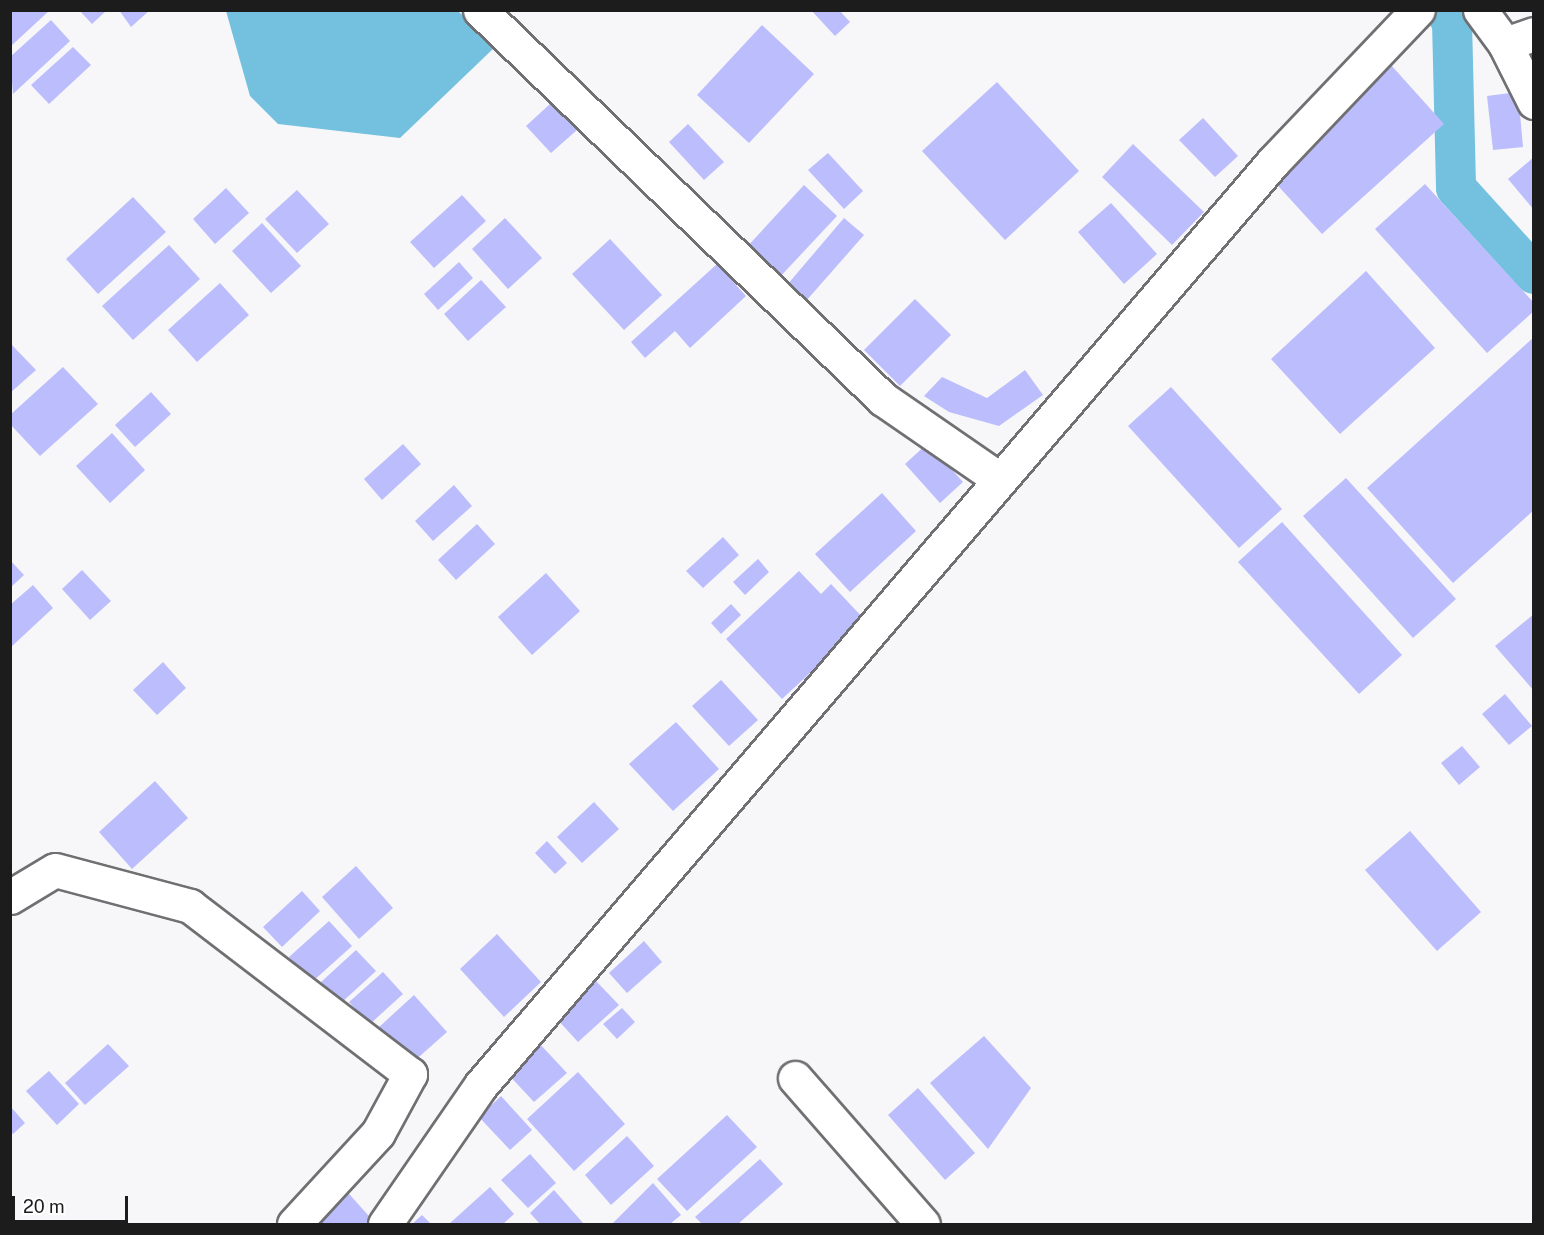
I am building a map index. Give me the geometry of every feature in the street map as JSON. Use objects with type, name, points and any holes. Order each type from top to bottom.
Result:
[{"type":"street","points":[[480,10],[883,399],[999,479]]},
{"type":"street","points":[[385,1224],[481,1085],[1273,162],[1419,10]]},
{"type":"street","points":[[1480,10],[1519,39],[1533,102]]},
{"type":"street","points":[[10,897],[55,870],[190,906],[410,1074],[378,1133],[294,1224]]},
{"type":"street","points":[[795,1078],[923,1224]]},
{"type":"water","points":[[226,11],[458,11],[495,47],[400,138],[278,124],[250,96]]},
{"type":"building","points":[[10,10],[50,10],[10,47]]},
{"type":"building","points":[[79,10],[107,10],[92,24]]},
{"type":"building","points":[[119,10],[150,10],[131,27]]},
{"type":"building","points":[[811,10],[839,10],[850,22],[835,36]]},
{"type":"building","points":[[51,20],[70,41],[13,94],[10,57]]},
{"type":"building","points":[[762,25],[814,74],[749,143],[697,95]]},
{"type":"building","points":[[73,47],[91,65],[49,104],[31,85]]},
{"type":"building","points":[[1391,65],[1444,124],[1322,234],[1269,176]]},
{"type":"building","points":[[997,82],[1079,171],[1005,240],[922,151]]},
{"type":"building","points":[[1518,92],[1523,147],[1493,150],[1487,96]]},
{"type":"building","points":[[551,103],[577,130],[551,153],[526,126]]},
{"type":"building","points":[[1203,118],[1238,156],[1215,177],[1179,140]]},
{"type":"building","points":[[688,124],[724,162],[704,180],[669,142]]},
{"type":"building","points":[[1133,144],[1204,212],[1172,245],[1102,177]]},
{"type":"building","points":[[828,153],[863,191],[844,209],[808,170]]},
{"type":"building","points":[[1534,157],[1534,210],[1508,179]]},
{"type":"building","points":[[1425,184],[1534,303],[1534,311],[1487,353],[1375,229]]},
{"type":"building","points":[[804,185],[837,216],[778,279],[745,249]]},
{"type":"building","points":[[226,188],[249,213],[215,244],[193,219]]},
{"type":"building","points":[[297,190],[329,224],[297,253],[265,219]]},
{"type":"building","points":[[462,195],[486,221],[434,268],[410,242]]},
{"type":"building","points":[[133,197],[166,232],[98,294],[66,259]]},
{"type":"building","points":[[1111,203],[1157,254],[1124,284],[1078,232]]},
{"type":"building","points":[[505,218],[542,258],[508,289],[472,249]]},
{"type":"building","points":[[844,218],[864,235],[806,301],[787,285]]},
{"type":"building","points":[[262,223],[301,266],[271,293],[232,251]]},
{"type":"building","points":[[610,239],[662,295],[624,330],[572,274]]},
{"type":"building","points":[[169,245],[200,279],[133,340],[102,306]]},
{"type":"building","points":[[459,262],[473,278],[438,310],[424,294]]},
{"type":"building","points":[[717,264],[746,296],[690,348],[675,331],[645,358],[631,342]]},
{"type":"building","points":[[1366,271],[1435,348],[1340,434],[1271,359]]},
{"type":"building","points":[[481,280],[506,307],[468,341],[444,314]]},
{"type":"building","points":[[220,283],[249,315],[197,362],[168,330]]},
{"type":"building","points":[[915,299],[951,335],[900,386],[864,350]]},
{"type":"building","points":[[1534,337],[1534,510],[1453,583],[1367,488]]},
{"type":"building","points":[[10,343],[36,370],[10,393]]},
{"type":"building","points":[[63,367],[98,404],[40,456],[10,424],[10,415]]},
{"type":"building","points":[[1025,370],[1043,395],[999,426],[949,412],[924,396],[942,377],[987,398]]},
{"type":"building","points":[[1171,387],[1282,509],[1239,548],[1128,426]]},
{"type":"building","points":[[151,392],[171,414],[135,447],[115,425]]},
{"type":"building","points":[[112,433],[145,470],[110,503],[76,466]]},
{"type":"building","points":[[928,443],[963,482],[940,503],[905,464]]},
{"type":"building","points":[[403,444],[421,464],[382,500],[364,479]]},
{"type":"building","points":[[1346,478],[1456,599],[1413,638],[1303,516]]},
{"type":"building","points":[[454,485],[472,506],[433,541],[415,521]]},
{"type":"building","points":[[882,493],[916,531],[850,592],[815,554]]},
{"type":"building","points":[[1282,522],[1402,655],[1359,694],[1238,562]]},
{"type":"building","points":[[477,524],[495,544],[456,580],[438,560]]},
{"type":"building","points":[[723,537],[739,555],[703,588],[686,571]]},
{"type":"building","points":[[758,559],[769,572],[745,595],[733,582]]},
{"type":"building","points":[[10,560],[24,575],[10,588]]},
{"type":"building","points":[[82,570],[111,601],[90,620],[62,589]]},
{"type":"building","points":[[799,571],[821,594],[831,584],[866,621],[782,699],[726,639]]},
{"type":"building","points":[[546,573],[580,611],[532,655],[498,617]]},
{"type":"building","points":[[33,585],[53,608],[10,648],[10,605]]},
{"type":"building","points":[[731,604],[741,615],[721,634],[711,623]]},
{"type":"building","points":[[1534,614],[1534,691],[1495,646]]},
{"type":"building","points":[[163,662],[186,688],[157,715],[133,690]]},
{"type":"building","points":[[721,680],[758,720],[729,746],[692,706]]},
{"type":"building","points":[[1505,694],[1532,726],[1509,745],[1482,714]]},
{"type":"building","points":[[676,722],[719,769],[673,811],[629,764]]},
{"type":"building","points":[[1462,746],[1480,767],[1459,785],[1441,763]]},
{"type":"building","points":[[155,781],[188,818],[132,869],[99,832]]},
{"type":"building","points":[[594,802],[619,829],[582,863],[557,837]]},
{"type":"building","points":[[1410,831],[1481,912],[1437,951],[1365,870]]},
{"type":"building","points":[[547,841],[567,863],[555,874],[535,853]]},
{"type":"building","points":[[356,866],[393,908],[359,939],[322,897]]},
{"type":"building","points":[[302,891],[320,911],[282,947],[263,927]]},
{"type":"building","points":[[329,921],[352,946],[312,982],[289,957]]},
{"type":"building","points":[[497,934],[541,982],[504,1017],[460,969]]},
{"type":"building","points":[[644,941],[662,962],[627,993],[609,973]]},
{"type":"building","points":[[356,950],[376,971],[340,1004],[321,982]]},
{"type":"building","points":[[383,972],[403,994],[370,1024],[349,1002]]},
{"type":"building","points":[[596,981],[619,1005],[578,1042],[556,1018]]},
{"type":"building","points":[[414,995],[447,1032],[411,1064],[378,1028]]},
{"type":"building","points":[[622,1008],[635,1022],[617,1039],[603,1024]]},
{"type":"building","points":[[984,1036],[1031,1088],[988,1149],[930,1083]]},
{"type":"building","points":[[537,1041],[567,1073],[534,1102],[504,1070]]},
{"type":"building","points":[[108,1044],[129,1066],[85,1105],[65,1083]]},
{"type":"building","points":[[49,1071],[79,1104],[57,1125],[26,1091]]},
{"type":"building","points":[[578,1072],[625,1124],[574,1171],[527,1119]]},
{"type":"building","points":[[918,1088],[975,1153],[945,1180],[888,1115]]},
{"type":"building","points":[[501,1096],[532,1130],[510,1150],[479,1117]]},
{"type":"building","points":[[10,1106],[25,1123],[13,1134],[10,1131]]},
{"type":"building","points":[[727,1115],[757,1147],[687,1211],[657,1179]]},
{"type":"building","points":[[627,1136],[654,1166],[611,1205],[585,1175]]},
{"type":"building","points":[[530,1154],[556,1183],[528,1208],[501,1180]]},
{"type":"building","points":[[760,1159],[783,1184],[738,1224],[702,1224],[695,1217]]},
{"type":"building","points":[[653,1183],[681,1215],[670,1224],[612,1224]]},
{"type":"building","points":[[342,1186],[376,1224],[300,1224]]},
{"type":"building","points":[[490,1187],[514,1214],[503,1224],[449,1224]]},
{"type":"building","points":[[554,1190],[583,1223],[540,1224],[530,1213]]},
{"type":"building","points":[[422,1215],[431,1224],[412,1224]]},
{"type":"waterway","points":[[1444,10],[1452,22],[1456,188],[1534,274]]}]
